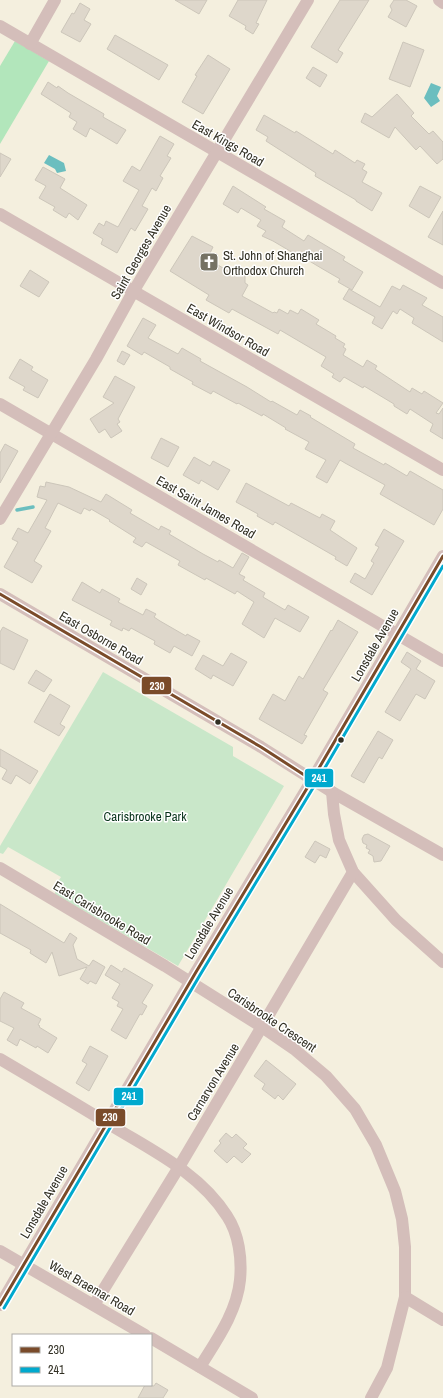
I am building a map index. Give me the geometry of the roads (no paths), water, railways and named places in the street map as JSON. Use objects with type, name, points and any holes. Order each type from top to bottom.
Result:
[{"type":"street","points":[[30,44],[55,0]]},
{"type":"street","name":"Saint Georges Avenue","points":[[0,519],[216,152],[308,0]]},
{"type":"street","points":[[439,0],[443,2]]},
{"type":"street","name":"East Kings Road","points":[[0,26],[443,283]]},
{"type":"street","name":"East Windsor Road","points":[[0,214],[443,470]]},
{"type":"street","name":"East Saint James Road","points":[[0,404],[443,660]]},
{"type":"street","name":"Lonsdale Avenue","points":[[0,1305],[190,982],[312,780],[443,556]]},
{"type":"street","name":"East Osborne Road","points":[[0,594],[261,747],[332,792],[443,855]]},
{"type":"street","points":[[332,792],[339,840],[353,872],[396,920],[443,962]]},
{"type":"street","name":"East Carisbrooke Road","points":[[0,868],[190,982]]},
{"type":"street","name":"Carnarvon Avenue","points":[[94,1305],[179,1167],[353,872]]},
{"type":"street","name":"Carisbrooke Crescent","points":[[190,982],[294,1049],[326,1076],[355,1109],[376,1145],[395,1191],[402,1219],[405,1247],[405,1297],[387,1368],[371,1398]]},
{"type":"street","points":[[0,1059],[179,1167],[212,1196],[228,1217],[237,1238],[240,1260],[240,1281],[234,1304],[216,1340],[200,1367]]},
{"type":"street","name":"West Braemar Road","points":[[0,1251],[143,1334]]},
{"type":"street","points":[[405,1297],[443,1320]]},
{"type":"street","points":[[152,1339],[252,1398]]},
{"type":"water","points":[[431,83],[441,87],[437,96],[440,101],[431,107],[424,98]]},
{"type":"water","points":[[49,155],[64,163],[66,171],[57,173],[55,169],[44,163]]},
{"type":"waterway","points":[[17,510],[33,507]]},
{"type":"place","name":"St. John of Shanghai Orthodox Church","points":[[209,262]]},
{"type":"park label","name":"Carisbrooke Park","points":[[145,816]]}]
